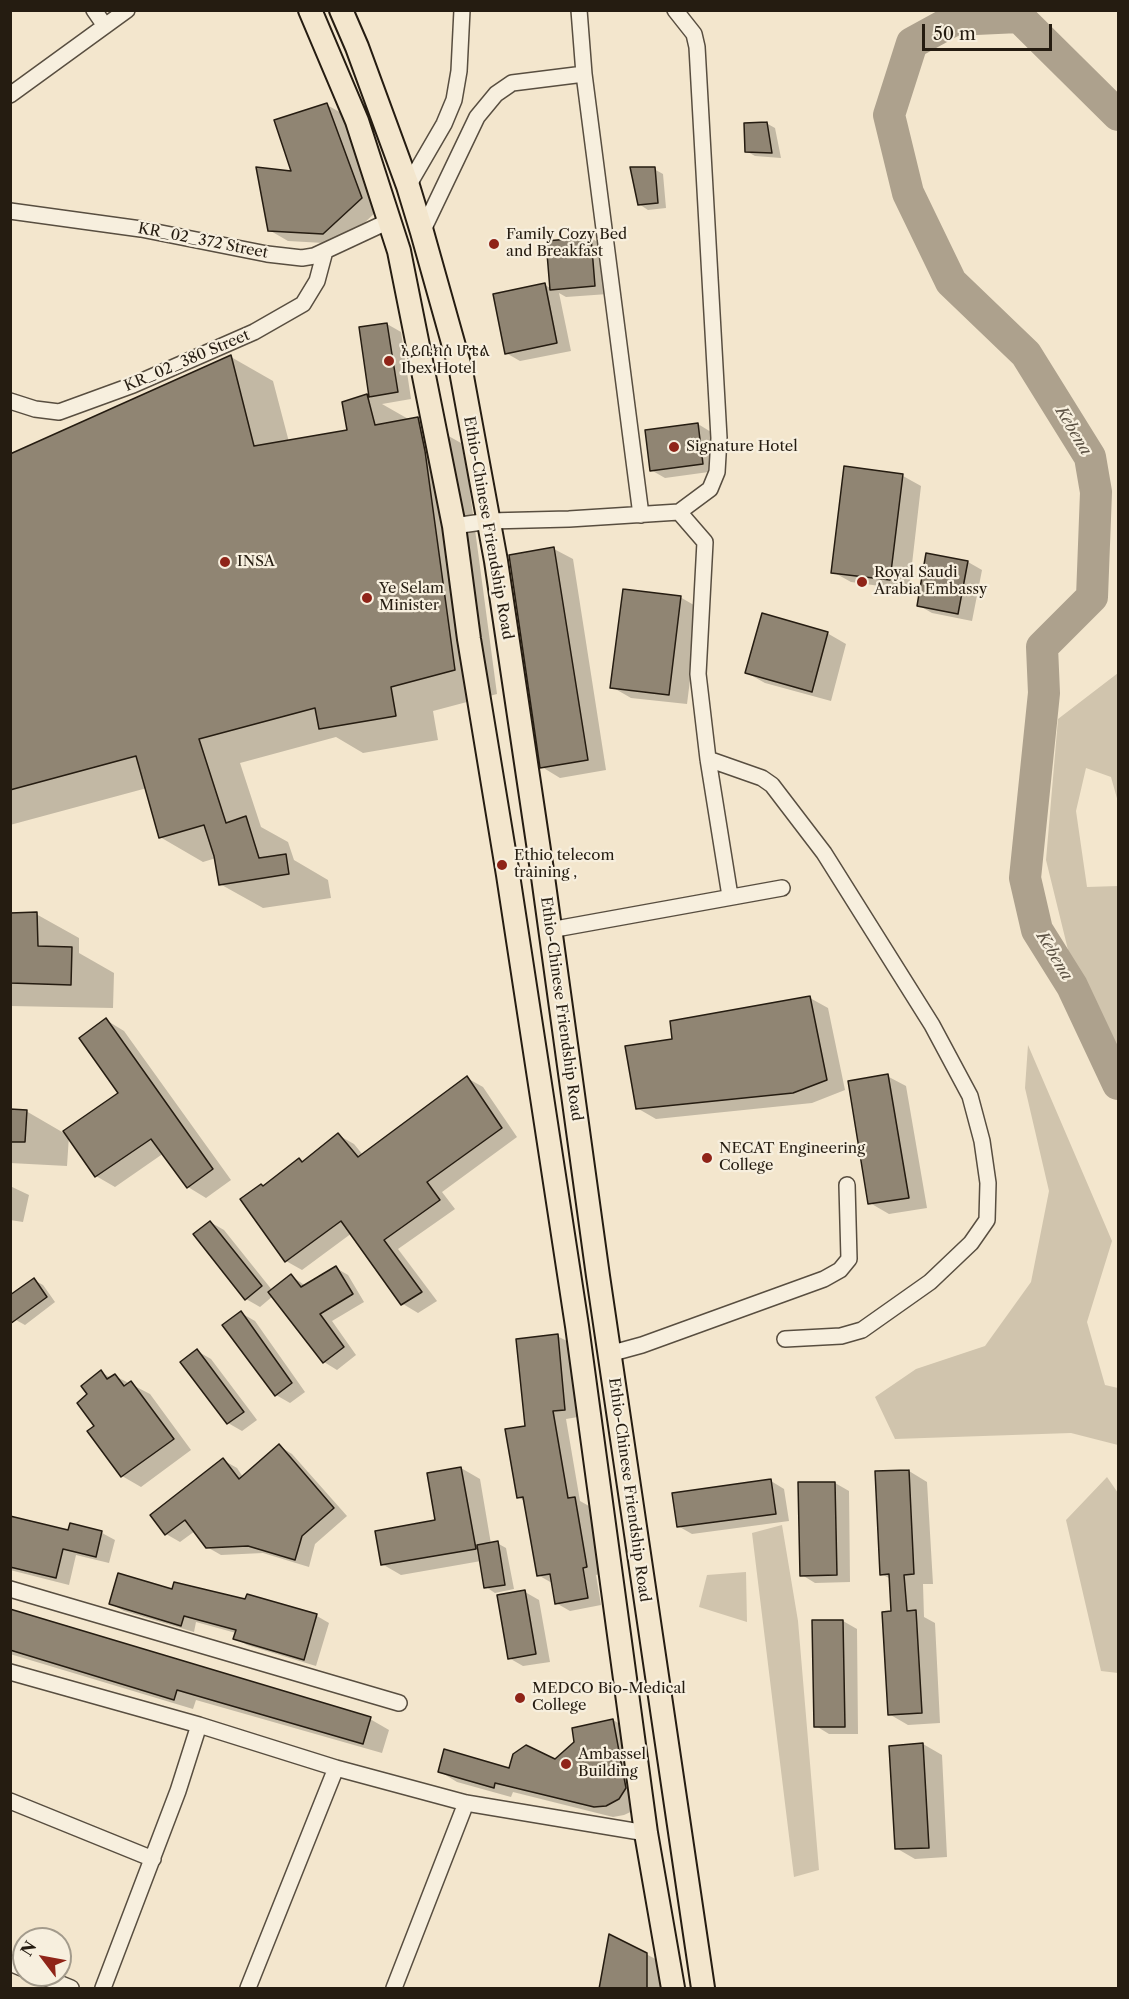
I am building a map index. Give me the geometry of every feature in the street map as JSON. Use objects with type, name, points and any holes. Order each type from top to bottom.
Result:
[{"type":"main road","name":"Ethio-Chinese Friendship Road","points":[[310,10],[357,121],[399,251],[454,526],[469,639],[510,887],[577,1326],[646,1833],[673,1989]]},
{"type":"main road","name":"Ethio-Chinese Friendship Road","points":[[341,10],[408,186],[422,232],[461,371],[489,521],[703,1989]]},
{"type":"main road","points":[[577,1326],[606,1320]]},
{"type":"street","points":[[94,10],[105,26]]},
{"type":"street","points":[[10,95],[127,10]]},
{"type":"street","points":[[408,186],[444,123],[454,100],[459,71],[462,10]]},
{"type":"street","points":[[579,10],[584,74],[641,515]]},
{"type":"street","points":[[454,526],[489,521],[680,512],[710,489],[717,472],[719,438],[697,47],[694,34],[675,10]]},
{"type":"street","points":[[422,232],[477,117],[496,94],[512,83],[584,74]]},
{"type":"street","name":"KR_02_372 Street","points":[[10,211],[141,230],[267,254],[302,258],[314,256],[389,221]]},
{"type":"street","name":"KR_02_380 Street","points":[[10,401],[35,410],[59,412],[133,385],[254,332],[303,304],[317,281],[325,251]]},
{"type":"street","points":[[680,512],[705,542],[698,674],[708,759],[730,896]]},
{"type":"street","points":[[708,759],[762,778],[772,786],[824,853],[932,1025],[970,1096],[982,1141],[988,1183],[987,1220],[971,1243],[930,1282],[862,1330],[841,1336],[785,1339]]},
{"type":"street","points":[[550,930],[782,888]]},
{"type":"street","points":[[609,1354],[642,1345],[824,1279],[840,1270],[849,1259],[847,1185]]},
{"type":"street","points":[[10,1589],[399,1703]]},
{"type":"street","points":[[10,1672],[199,1725],[336,1768],[466,1803],[646,1833]]},
{"type":"street","points":[[103,1989],[153,1858],[199,1725]]},
{"type":"street","points":[[248,1989],[336,1768]]},
{"type":"street","points":[[10,1801],[153,1858]]},
{"type":"street","points":[[394,1989],[466,1803]]},
{"type":"shaded area","points":[[1118,673],[1118,802],[1111,777],[1086,768],[1076,811],[1087,887],[1118,886],[1118,1047],[1082,1007],[1046,860],[1058,719]]},
{"type":"shaded area","points":[[1028,1045],[1112,1241],[1087,1322],[1105,1385],[1118,1388],[1118,1445],[1071,1433],[895,1439],[875,1397],[916,1369],[985,1346],[1031,1282],[1049,1191],[1025,1088]]},
{"type":"shaded area","points":[[1107,1477],[1118,1493],[1118,1673],[1101,1671],[1066,1520]]},
{"type":"shaded area","points":[[782,1525],[798,1621],[819,1870],[794,1877],[752,1533]]},
{"type":"shaded area","points":[[746,1572],[747,1622],[699,1607],[707,1575]]},
{"type":"building","points":[[327,103],[362,198],[323,234],[268,231],[256,167],[291,171],[274,120]]},
{"type":"building","points":[[767,122],[772,153],[745,152],[744,123]]},
{"type":"building","points":[[630,167],[655,167],[658,203],[638,205]]},
{"type":"building","points":[[591,237],[595,286],[550,290],[546,241]]},
{"type":"building","points":[[545,283],[557,343],[505,354],[493,294]]},
{"type":"building","points":[[387,323],[398,392],[369,397],[359,327]]},
{"type":"building","name":"INSA","points":[[231,355],[254,446],[347,430],[342,402],[367,394],[375,425],[418,417],[425,451],[455,670],[391,687],[396,716],[319,729],[315,708],[199,739],[226,823],[246,816],[259,858],[286,854],[289,874],[219,885],[214,856],[204,825],[159,838],[136,756],[10,790],[10,454]]},
{"type":"building","name":"Signature Hotel","points":[[698,423],[703,464],[650,471],[645,430]]},
{"type":"building","points":[[844,466],[903,474],[890,580],[831,573]]},
{"type":"building","points":[[554,547],[588,760],[540,768],[509,555]]},
{"type":"building","points":[[926,553],[968,561],[958,614],[917,606]]},
{"type":"building","points":[[623,589],[681,596],[669,695],[610,688]]},
{"type":"building","points":[[762,613],[828,632],[812,692],[745,673]]},
{"type":"building","points":[[37,912],[38,946],[72,947],[71,985],[10,983],[10,913]]},
{"type":"building","points":[[810,996],[827,1080],[793,1093],[636,1109],[625,1046],[672,1039],[670,1021]]},
{"type":"building","points":[[106,1018],[213,1169],[187,1188],[151,1139],[95,1177],[63,1131],[118,1093],[79,1038]]},
{"type":"building","points":[[888,1074],[909,1198],[868,1204],[848,1081]]},
{"type":"building","points":[[467,1076],[502,1128],[427,1182],[440,1200],[384,1240],[422,1292],[401,1305],[341,1221],[285,1262],[240,1199],[261,1184],[263,1186],[299,1158],[302,1162],[338,1133],[358,1157]]},
{"type":"building","points":[[10,1109],[27,1110],[25,1142],[10,1142]]},
{"type":"building","points":[[210,1221],[262,1286],[245,1300],[193,1234]]},
{"type":"building","points":[[336,1266],[353,1294],[320,1314],[344,1347],[323,1363],[268,1292],[291,1274],[301,1287]]},
{"type":"building","points":[[34,1278],[47,1297],[10,1324],[10,1295]]},
{"type":"building","points":[[241,1311],[292,1383],[275,1396],[222,1325]]},
{"type":"building","points":[[558,1334],[565,1410],[553,1411],[568,1498],[575,1497],[587,1567],[583,1568],[588,1598],[555,1604],[550,1574],[537,1576],[523,1497],[517,1498],[505,1429],[525,1426],[516,1339]]},
{"type":"building","points":[[197,1349],[244,1412],[227,1424],[180,1362]]},
{"type":"building","points":[[101,1370],[107,1379],[115,1374],[124,1386],[131,1381],[174,1439],[121,1477],[87,1431],[94,1426],[77,1403],[87,1394],[81,1386]]},
{"type":"building","points":[[279,1444],[334,1508],[302,1536],[295,1560],[248,1546],[206,1548],[185,1520],[165,1535],[150,1515],[223,1458],[239,1479]]},
{"type":"building","points":[[461,1467],[476,1549],[381,1565],[375,1531],[435,1520],[427,1473]]},
{"type":"building","points":[[909,1470],[914,1574],[904,1575],[907,1611],[916,1610],[922,1713],[888,1715],[882,1612],[891,1611],[889,1574],[880,1575],[875,1471]]},
{"type":"building","points":[[771,1479],[776,1514],[677,1527],[672,1493]]},
{"type":"building","points":[[798,1482],[835,1482],[837,1575],[800,1576]]},
{"type":"building","points":[[10,1516],[68,1530],[70,1523],[102,1531],[96,1557],[63,1549],[56,1578],[10,1567]]},
{"type":"building","points":[[498,1541],[505,1585],[484,1588],[477,1545]]},
{"type":"building","points":[[118,1573],[172,1589],[174,1582],[245,1599],[247,1594],[317,1614],[304,1660],[233,1639],[236,1630],[184,1616],[181,1626],[109,1604]]},
{"type":"building","points":[[525,1590],[536,1654],[508,1659],[497,1595]]},
{"type":"building","points":[[10,1609],[371,1717],[363,1744],[177,1690],[174,1700],[10,1650]]},
{"type":"building","points":[[812,1620],[843,1620],[845,1727],[814,1727]]},
{"type":"building","name":"Ambassel Building","points":[[613,1719],[626,1788],[619,1799],[606,1806],[594,1807],[495,1783],[494,1788],[438,1772],[444,1749],[509,1768],[513,1754],[526,1745],[555,1759],[574,1742],[572,1728]]},
{"type":"building","points":[[923,1743],[929,1848],[895,1849],[889,1746]]},
{"type":"building","points":[[609,1934],[647,1953],[647,1989],[599,1989]]},
{"type":"waterway","name":"Kebena","points":[[1118,115],[1019,17],[954,20],[912,43],[889,115],[908,193],[951,282],[1026,354],[1090,457],[1096,492],[1092,597],[1042,647],[1044,693],[1025,878],[1037,930],[1072,986],[1118,1084]]},
{"type":"place","name":"Family Cozy Bed and Breakfast","points":[[494,244]]},
{"type":"place","name":"አይቤክስ ሆቴል Ibex Hotel","points":[[389,361]]},
{"type":"place","name":"Signature Hotel","points":[[674,447]]},
{"type":"place","name":"INSA","points":[[225,562]]},
{"type":"place","name":"Royal Saudi Arabia Embassy","points":[[862,582]]},
{"type":"place","name":"Ye Selam Minister","points":[[367,598]]},
{"type":"place","name":"Ethio telecom training ,","points":[[502,865]]},
{"type":"place","name":"NECAT Engineering College","points":[[707,1158]]},
{"type":"place","name":"MEDCO Bio-Medical College","points":[[520,1698]]},
{"type":"place","name":"Ambassel Building","points":[[566,1764]]}]
